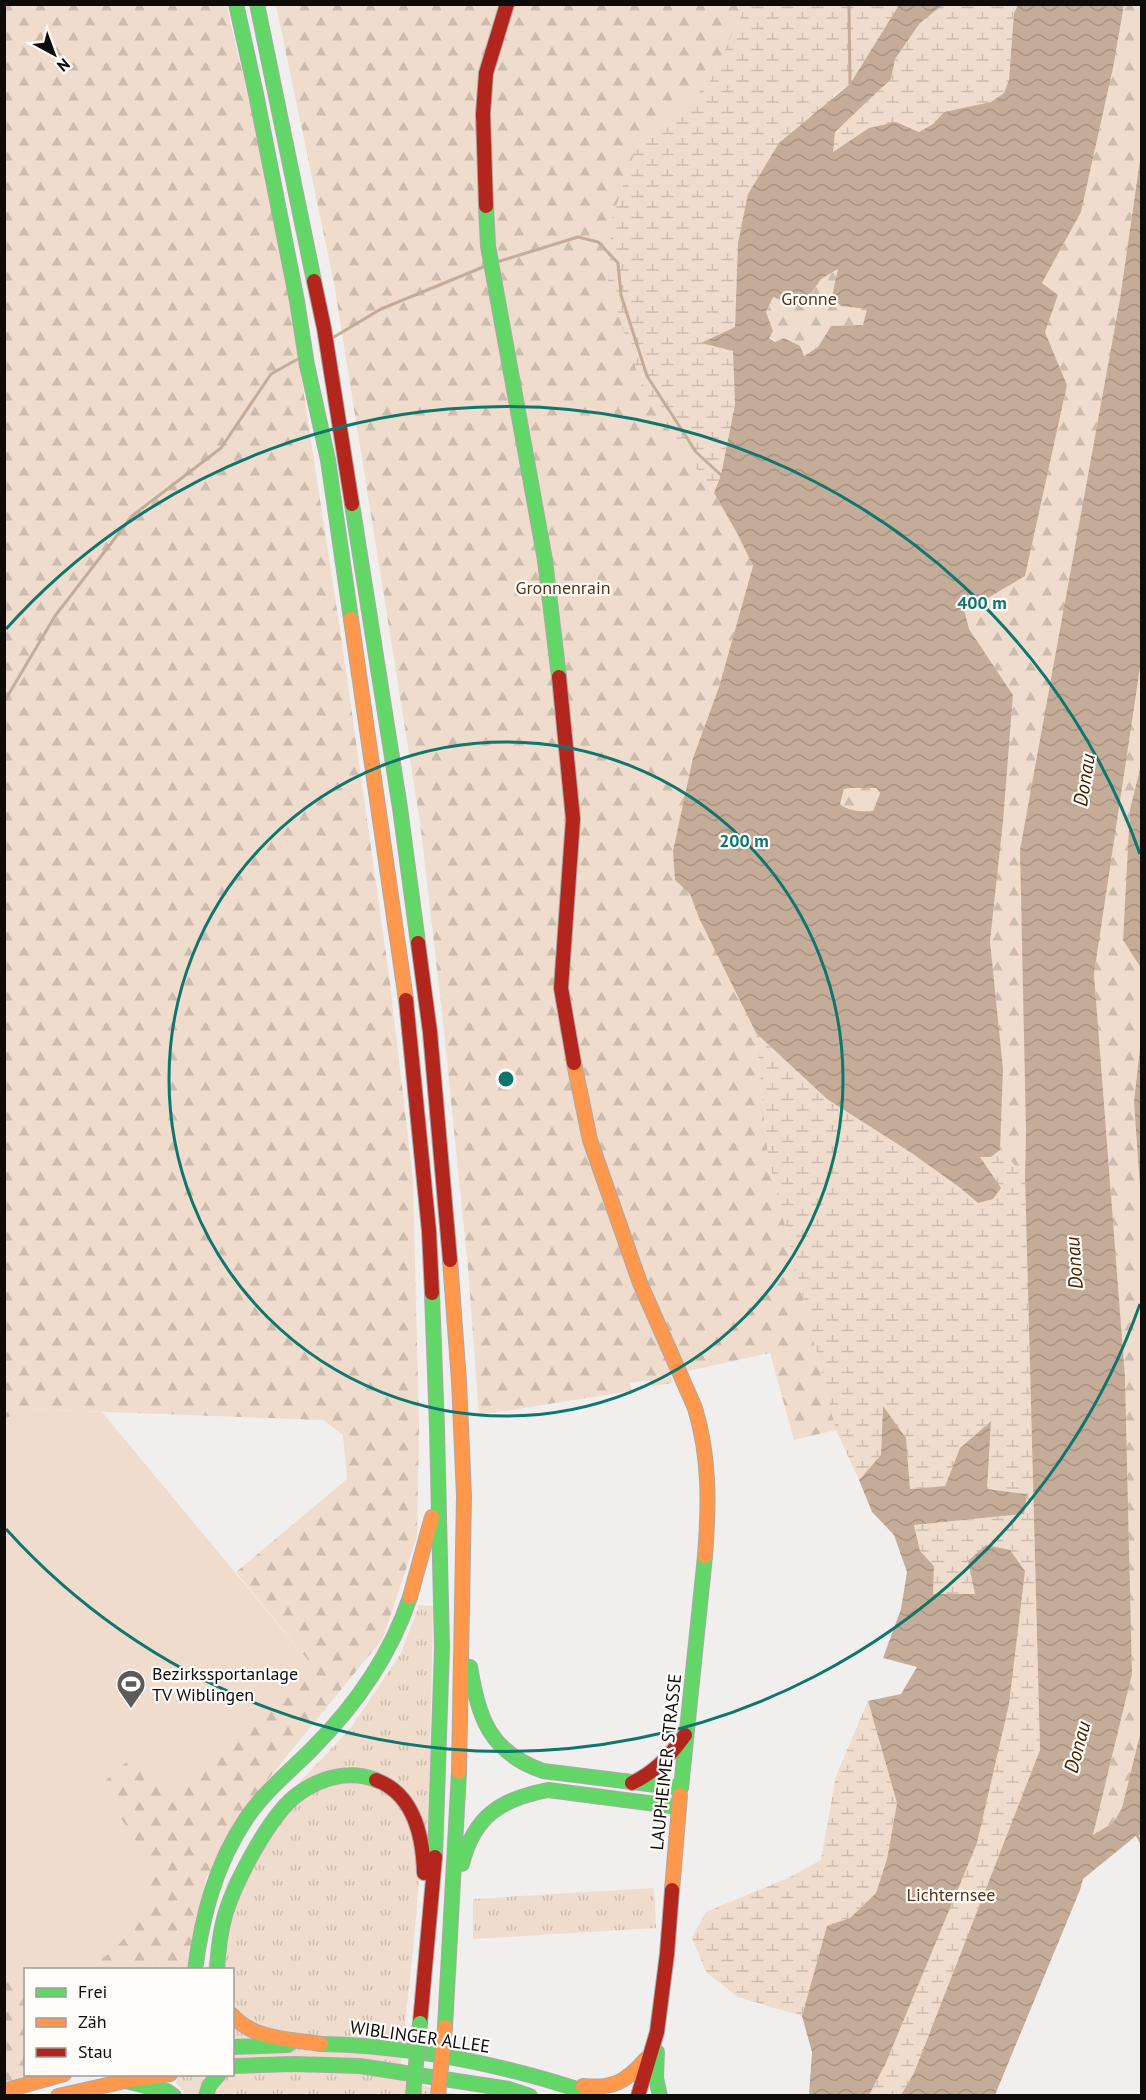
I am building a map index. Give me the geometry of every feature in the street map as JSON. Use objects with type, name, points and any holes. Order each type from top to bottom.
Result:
[{"type":"main road","points":[[236,4],[328,460],[404,985],[429,1231],[437,1428],[442,1660],[439,1778],[430,1929],[413,2095]]},
{"type":"main road","points":[[257,4],[324,328],[400,808],[429,1032],[448,1227],[459,1381],[464,1496],[463,1626],[452,1904],[445,2027],[438,2096]]},
{"type":"main road","name":"LAUPHEIMER STRASSE","points":[[507,4],[485,83],[483,114],[489,254],[545,560],[565,730],[573,819],[561,988],[590,1140],[640,1283],[703,1429],[710,1485],[701,1605],[685,1735],[667,1954],[657,2032],[638,2096]]},
{"type":"main road","points":[[195,1968],[210,1899],[223,1861],[245,1820],[356,1700],[372,1679],[394,1638],[422,1557],[437,1497]]},
{"type":"main road","points":[[463,1626],[476,1702],[489,1733],[502,1746],[529,1766],[543,1771],[681,1788]]},
{"type":"main road","points":[[632,1783],[648,1776],[661,1766],[685,1735]]},
{"type":"main road","points":[[217,1968],[217,1951],[226,1913],[243,1868],[278,1815],[299,1793],[325,1778],[354,1774],[376,1779],[397,1793],[407,1807],[417,1823],[424,1856],[424,1898],[430,1929]]},
{"type":"main road","points":[[452,1904],[460,1886],[467,1842],[491,1812],[507,1800],[526,1793],[548,1790],[679,1807]]},
{"type":"main road","points":[[234,2017],[243,2027],[259,2034],[321,2044]]},
{"type":"main road","points":[[657,2032],[656,2078],[660,2096]]},
{"type":"main road","name":"WIBLINGER ALLEE","points":[[234,2047],[364,2044],[477,2060],[536,2074],[598,2096]]},
{"type":"main road","points":[[566,2084],[593,2087],[617,2084],[629,2078],[649,2056]]},
{"type":"main road","name":"WIBLINGER ALLEE","points":[[234,2066],[294,2064],[360,2066],[509,2089],[530,2096]]},
{"type":"main road","points":[[4,2091],[57,2076]]},
{"type":"main road","points":[[58,2096],[125,2080],[155,2076]]},
{"type":"main road","points":[[206,2096],[209,2086],[217,2076]]},
{"type":"main road","points":[[125,2080],[167,2091],[174,2096]]},
{"type":"green space","points":[[5,5],[226,5],[275,206],[341,636],[389,975],[413,1180],[419,1424],[417,1536],[383,1638],[265,1783],[206,1878],[191,1968],[88,1968],[146,1860],[130,1831],[97,1788],[132,1756],[165,1792],[311,1664],[236,1572],[347,1479],[343,1435],[323,1420],[25,1409],[5,1419]]},
{"type":"green space","name":"Gronnenrain","points":[[276,5],[743,5],[742,14],[710,81],[635,151],[641,385],[682,449],[714,493],[753,566],[719,687],[693,758],[690,894],[699,918],[756,1033],[768,1157],[836,1430],[794,1440],[770,1353],[670,1375],[673,1383],[653,1386],[650,1380],[630,1383],[631,1391],[479,1415],[468,1268],[420,822],[334,283]]},
{"type":"green space","points":[[743,5],[899,5],[850,84],[834,95],[738,243],[735,327],[702,343],[733,351],[735,404],[721,475],[714,493],[682,449],[641,385],[608,283],[612,218],[635,151],[710,81],[742,14]]},
{"type":"green space","points":[[943,5],[1018,5],[1014,13],[1009,80],[1004,93],[991,102],[944,112],[933,124],[919,132],[896,122],[832,152],[835,132],[891,79],[895,59],[920,23]]},
{"type":"green space","points":[[1124,5],[1141,5],[1141,153],[1120,299],[1026,1130],[1025,1176],[1000,1150],[1003,1069],[990,941],[1003,822],[1013,695],[969,629],[964,609],[976,605],[1025,576],[1067,385],[1045,332],[1058,295],[1042,283],[1081,212],[1113,68]]},
{"type":"green space","points":[[839,269],[841,306],[868,309],[863,326],[831,326],[818,347],[803,356],[769,337],[766,313],[773,296],[801,307],[821,279]]},
{"type":"green space","points":[[1141,654],[1141,765],[1130,809],[1123,940],[1142,968],[1142,1039],[1134,1102],[1142,1200],[1142,1731],[1122,1808],[1113,1823],[1093,1836],[1132,1674],[1125,1377],[1094,974]]},
{"type":"green space","points":[[876,787],[880,792],[873,811],[855,810],[840,804],[844,790]]},
{"type":"green space","name":"Lichternsee","points":[[756,1033],[827,1099],[913,1154],[978,1203],[983,1163],[980,1157],[991,1157],[1000,1150],[1025,1176],[1040,1750],[914,2073],[901,2095],[869,2095],[885,2065],[927,1961],[976,1594],[933,1594],[934,1566],[920,1551],[914,1525],[1024,1514],[1027,1494],[987,1489],[990,1421],[960,1448],[945,1486],[910,1489],[906,1438],[883,1407],[881,1456],[859,1480],[836,1430],[768,1157]]},
{"type":"green space","name":"Bezirkssportanlage TV Wiblingen","points":[[25,1409],[102,1412],[311,1664],[165,1792],[132,1757],[97,1788],[130,1831],[146,1860],[147,1879],[144,1904],[134,1927],[113,1951],[88,1968],[24,1968],[24,1977],[4,1971],[4,1419]]},
{"type":"green space","points":[[419,1605],[433,1606],[429,1816],[420,1867],[399,2079],[458,2095],[187,2096],[176,2083],[178,2076],[234,2076],[234,1968],[207,1968],[227,1883],[270,1813],[350,1729],[401,1653]]},
{"type":"green space","points":[[868,1701],[897,1803],[887,1859],[876,1893],[850,1918],[827,1927],[802,2016],[738,1997],[706,1972],[692,1938],[706,1912],[790,1877],[821,1860],[836,1776]]},
{"type":"green space","points":[[654,1888],[656,1928],[473,1939],[473,1899]]},
{"type":"green space","points":[[5,1971],[24,1977],[24,2076],[33,2076],[5,2084]]},
{"type":"water","name":"Gronne","points":[[899,5],[943,5],[920,23],[895,59],[891,79],[835,132],[833,152],[869,128],[896,122],[919,132],[933,124],[944,112],[991,102],[1004,93],[1009,80],[1014,13],[1018,5],[1124,5],[1113,68],[1081,212],[1042,283],[1058,295],[1045,332],[1067,385],[1025,576],[976,605],[964,609],[969,629],[1013,695],[1003,822],[990,941],[1003,1069],[1000,1150],[991,1157],[980,1157],[1001,1188],[993,1199],[978,1203],[913,1154],[827,1099],[756,1033],[699,918],[690,894],[675,880],[673,851],[693,758],[719,687],[753,566],[714,493],[721,475],[735,404],[733,351],[701,343],[735,327],[738,243],[748,194],[779,143],[850,84]],"holes":[[[838,269],[832,297],[841,306],[867,309],[863,325],[831,326],[818,347],[804,356],[800,346],[784,338],[775,342],[769,338],[773,331],[766,312],[773,297],[801,308],[821,279]],[[876,788],[880,793],[873,811],[855,810],[840,804],[844,789]]]},
{"type":"water","name":"Donau","points":[[1141,153],[1142,654],[1094,974],[1125,1377],[1132,1674],[1093,1835],[1113,1823],[1122,1808],[1141,1731],[1141,1835],[1137,1835],[1083,1879],[995,2095],[901,2095],[914,2073],[1040,1750],[1025,1176],[1020,850],[1120,299]]},
{"type":"water","points":[[1141,765],[1141,968],[1123,940],[1130,809]]},
{"type":"water","points":[[1141,1039],[1141,1200],[1134,1102]]},
{"type":"water","points":[[883,1406],[906,1438],[910,1489],[945,1486],[960,1448],[991,1421],[987,1489],[1027,1494],[1024,1514],[914,1525],[920,1551],[934,1566],[933,1594],[975,1594],[968,1561],[986,1545],[1010,1550],[1025,1571],[1009,1704],[977,1843],[885,2065],[869,2095],[809,2095],[812,2052],[802,2016],[827,1926],[850,1918],[876,1893],[887,1859],[897,1803],[868,1701],[901,1694],[917,1667],[883,1658],[901,1609],[907,1572],[894,1535],[872,1512],[859,1480],[881,1455]]},
{"type":"waterway","points":[[849,4],[850,84]]},
{"type":"waterway","points":[[497,262],[578,237],[598,242],[618,263],[621,295],[647,376],[696,452],[721,475]]},
{"type":"waterway","points":[[334,337],[381,309],[488,265]]},
{"type":"waterway","points":[[4,702],[55,616],[132,516],[221,448],[271,374],[298,359]]},
{"type":"waterway","points":[[1137,1835],[1142,1844]]},
{"type":"traffic: fast","points":[[236,4],[256,94],[297,301],[307,365],[328,460],[351,619]]},
{"type":"traffic: fast","points":[[257,4],[314,281]]},
{"type":"traffic: fast","points":[[486,206],[488,246],[545,560],[559,677]]},
{"type":"traffic: fast","points":[[352,504],[400,808],[418,943]]},
{"type":"traffic: fast","points":[[432,1293],[442,1648],[435,1857]]},
{"type":"traffic: fast","points":[[681,1788],[705,1556]]},
{"type":"traffic: fast","points":[[195,1968],[206,1911],[218,1873],[235,1837],[260,1800],[312,1749],[357,1697],[382,1660],[410,1597]]},
{"type":"traffic: fast","points":[[470,1667],[478,1702],[490,1731],[510,1754],[525,1763],[543,1771],[681,1788]]},
{"type":"traffic: fast","points":[[445,2027],[459,1772]]},
{"type":"traffic: fast","points":[[217,1968],[222,1929],[230,1901],[245,1867],[276,1817],[298,1794],[326,1779],[356,1776],[376,1780]]},
{"type":"traffic: fast","points":[[462,1864],[467,1847],[482,1822],[503,1805],[531,1794],[548,1790],[679,1807]]},
{"type":"traffic: fast","points":[[413,2095],[420,2023]]},
{"type":"traffic: fast","points":[[321,2044],[392,2049],[461,2059],[530,2075],[598,2096]]},
{"type":"traffic: fast","points":[[234,2047],[288,2045]]},
{"type":"traffic: fast","points":[[657,2052],[656,2078],[660,2096]]},
{"type":"traffic: fast","points":[[234,2066],[294,2064],[360,2066],[509,2089],[530,2096]]},
{"type":"traffic: fast","points":[[206,2096],[209,2086],[217,2076]]},
{"type":"traffic: fast","points":[[125,2081],[167,2091],[174,2096]]},
{"type":"traffic: slow","points":[[351,619],[406,1000]]},
{"type":"traffic: slow","points":[[574,1063],[590,1140],[640,1283],[695,1408],[706,1463],[705,1556]]},
{"type":"traffic: slow","points":[[450,1260],[459,1381],[464,1496],[459,1772]]},
{"type":"traffic: slow","points":[[410,1597],[432,1517]]},
{"type":"traffic: slow","points":[[672,1890],[680,1795]]},
{"type":"traffic: slow","points":[[234,2017],[262,2034],[321,2044]]},
{"type":"traffic: slow","points":[[438,2096],[445,2027]]},
{"type":"traffic: slow","points":[[583,2086],[611,2085],[632,2073],[646,2059]]},
{"type":"traffic: slow","points":[[4,2091],[57,2076]]},
{"type":"traffic: slow","points":[[58,2096],[157,2076]]},
{"type":"traffic: jam","points":[[486,206],[483,114],[486,73],[507,4]]},
{"type":"traffic: jam","points":[[314,281],[324,328],[352,504]]},
{"type":"traffic: jam","points":[[559,677],[573,819],[561,988],[574,1063]]},
{"type":"traffic: jam","points":[[418,943],[430,1032],[450,1260]]},
{"type":"traffic: jam","points":[[406,1000],[429,1231],[432,1293]]},
{"type":"traffic: jam","points":[[632,1783],[661,1763],[685,1735]]},
{"type":"traffic: jam","points":[[376,1780],[399,1795],[408,1806],[418,1831],[424,1873]]},
{"type":"traffic: jam","points":[[420,2023],[435,1857]]},
{"type":"traffic: jam","points":[[638,2096],[657,2032],[672,1890]]},
{"type":"place","name":"Bezirkssportanlage TV Wiblingen","points":[[131,1710]]}]
